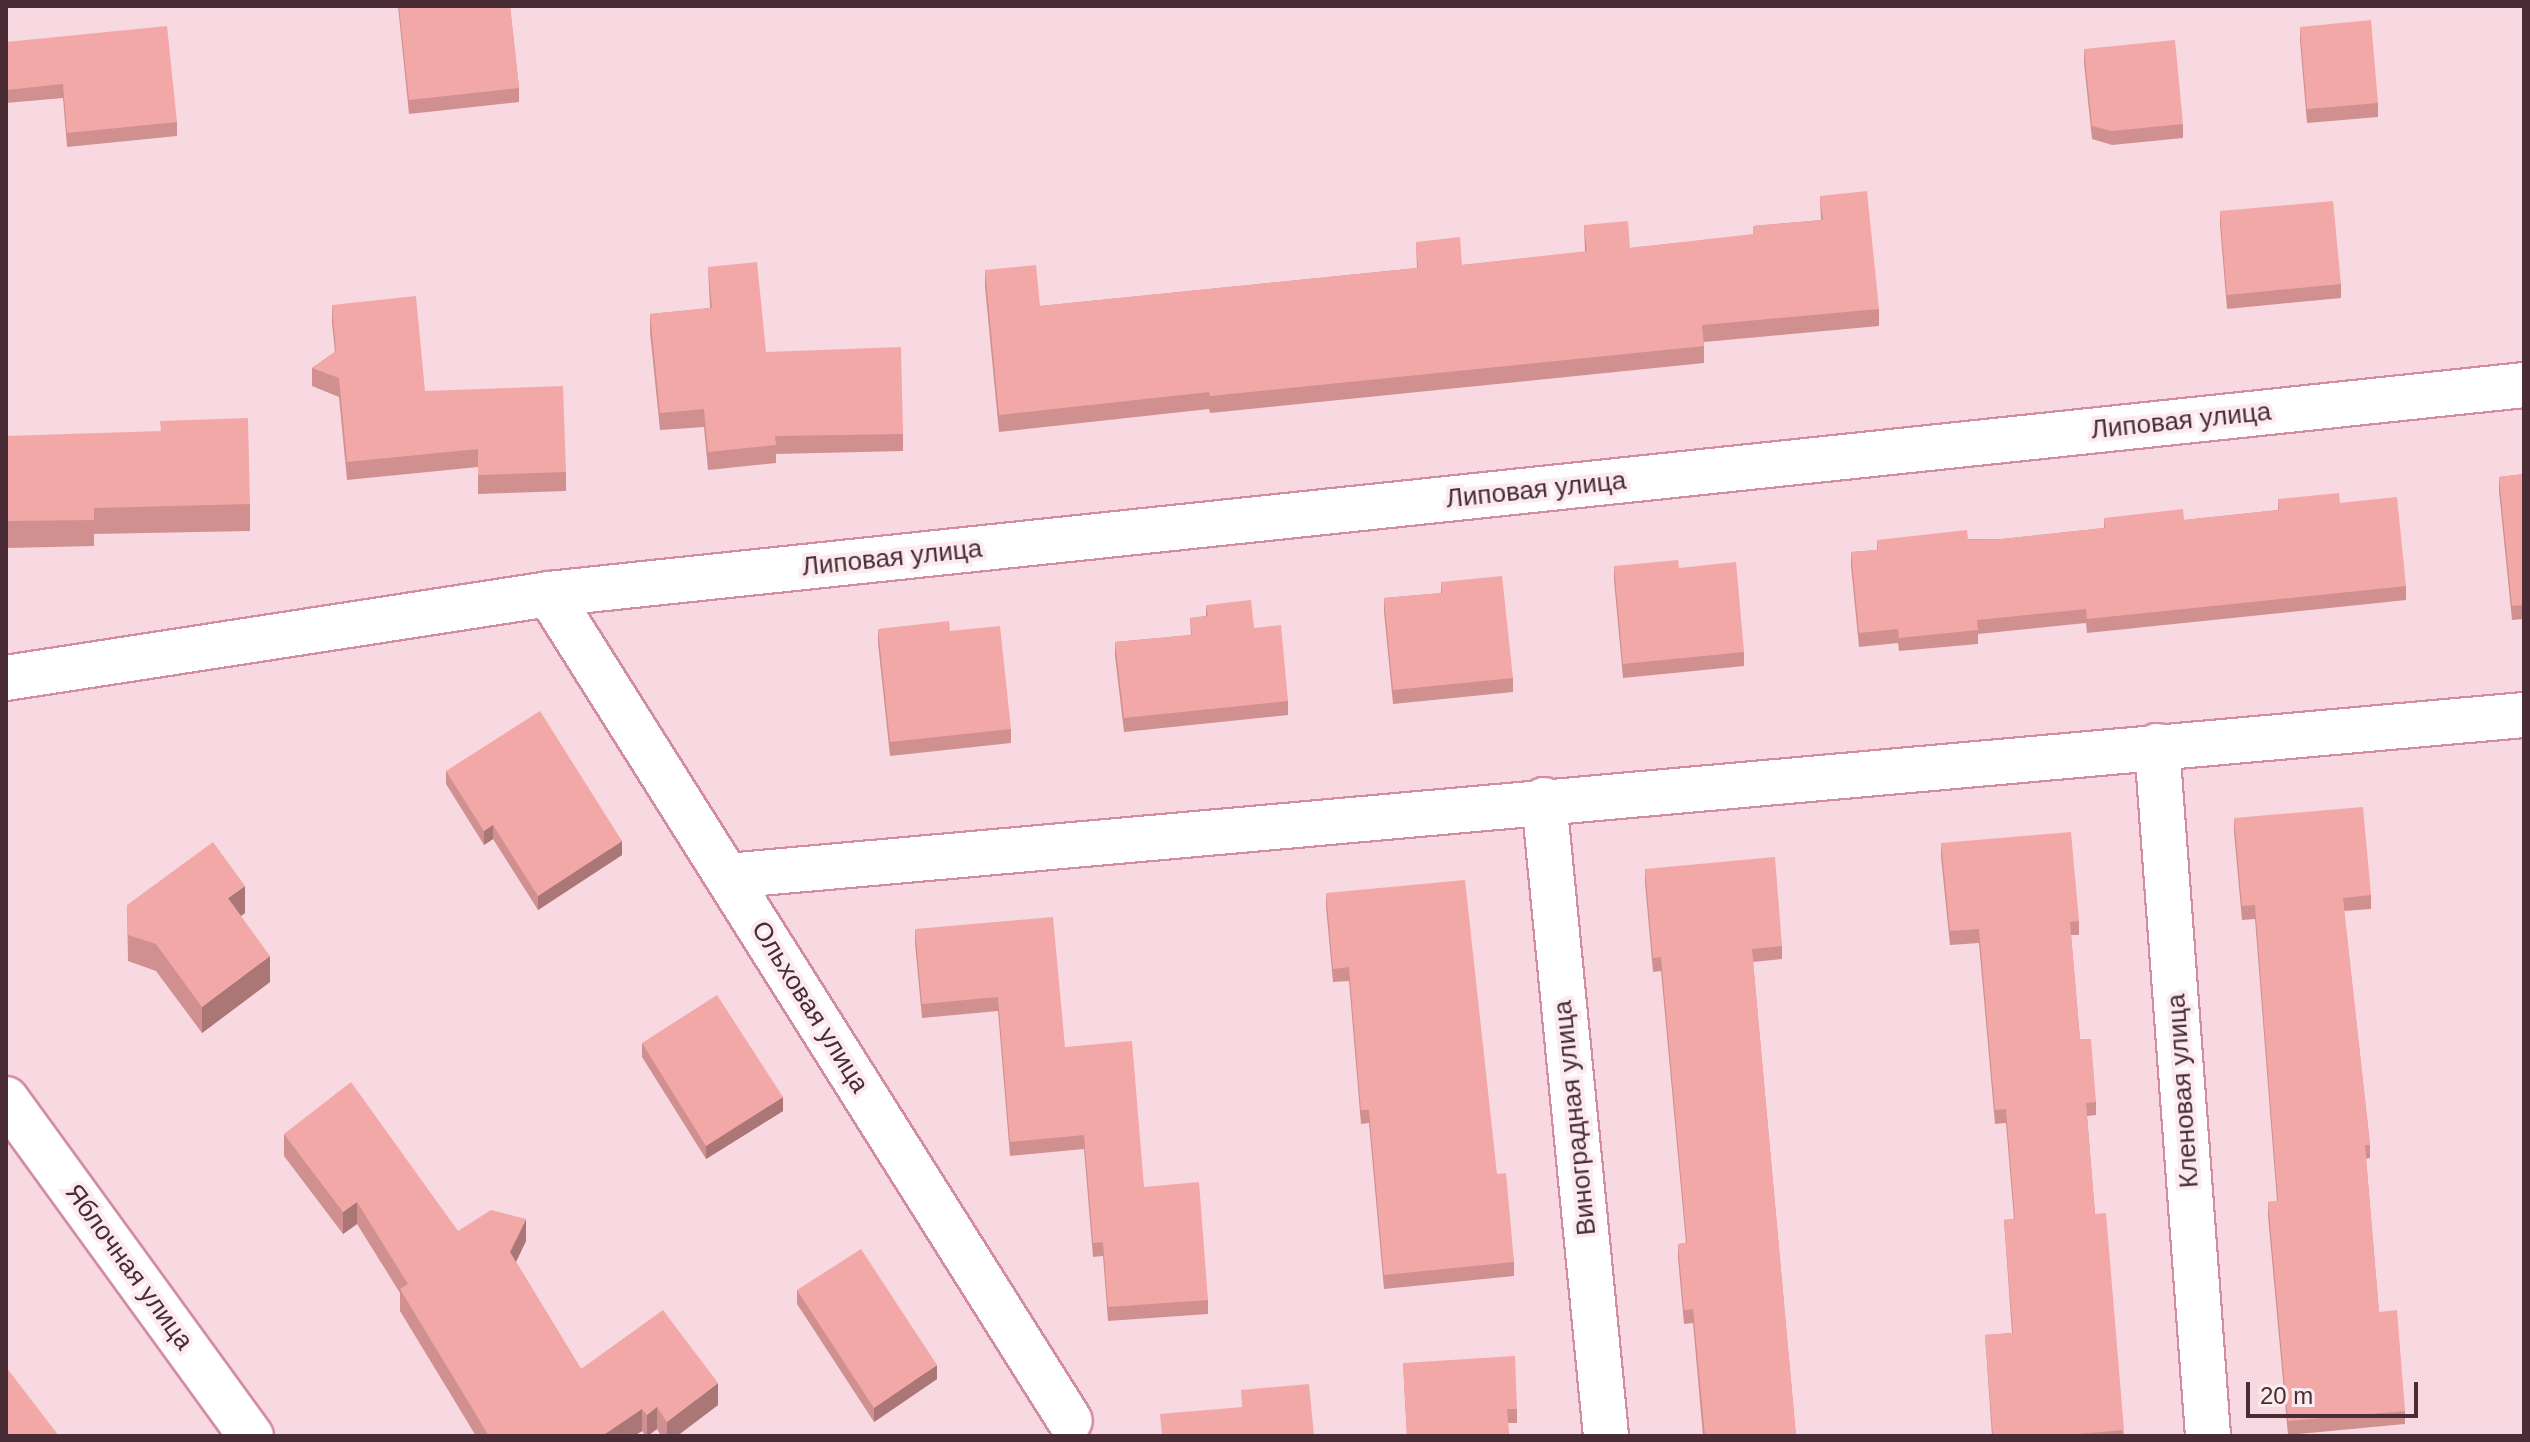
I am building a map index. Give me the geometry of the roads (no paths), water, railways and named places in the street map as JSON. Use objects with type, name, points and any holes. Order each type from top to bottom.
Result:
[{"type":"street","name":"Липовая улица","points":[[6,678],[549,594],[2524,385]]},
{"type":"street","name":"Ольховая улица","points":[[549,594],[1070,1421]]},
{"type":"street","points":[[727,876],[1544,800],[2524,715]]},
{"type":"street","name":"Кленовая улица","points":[[2157,746],[2208,1436]]},
{"type":"street","name":"Виноградная улица","points":[[1544,800],[1606,1436]]},
{"type":"street","name":"Яблочная улица","points":[[6,1099],[251,1436]]}]
